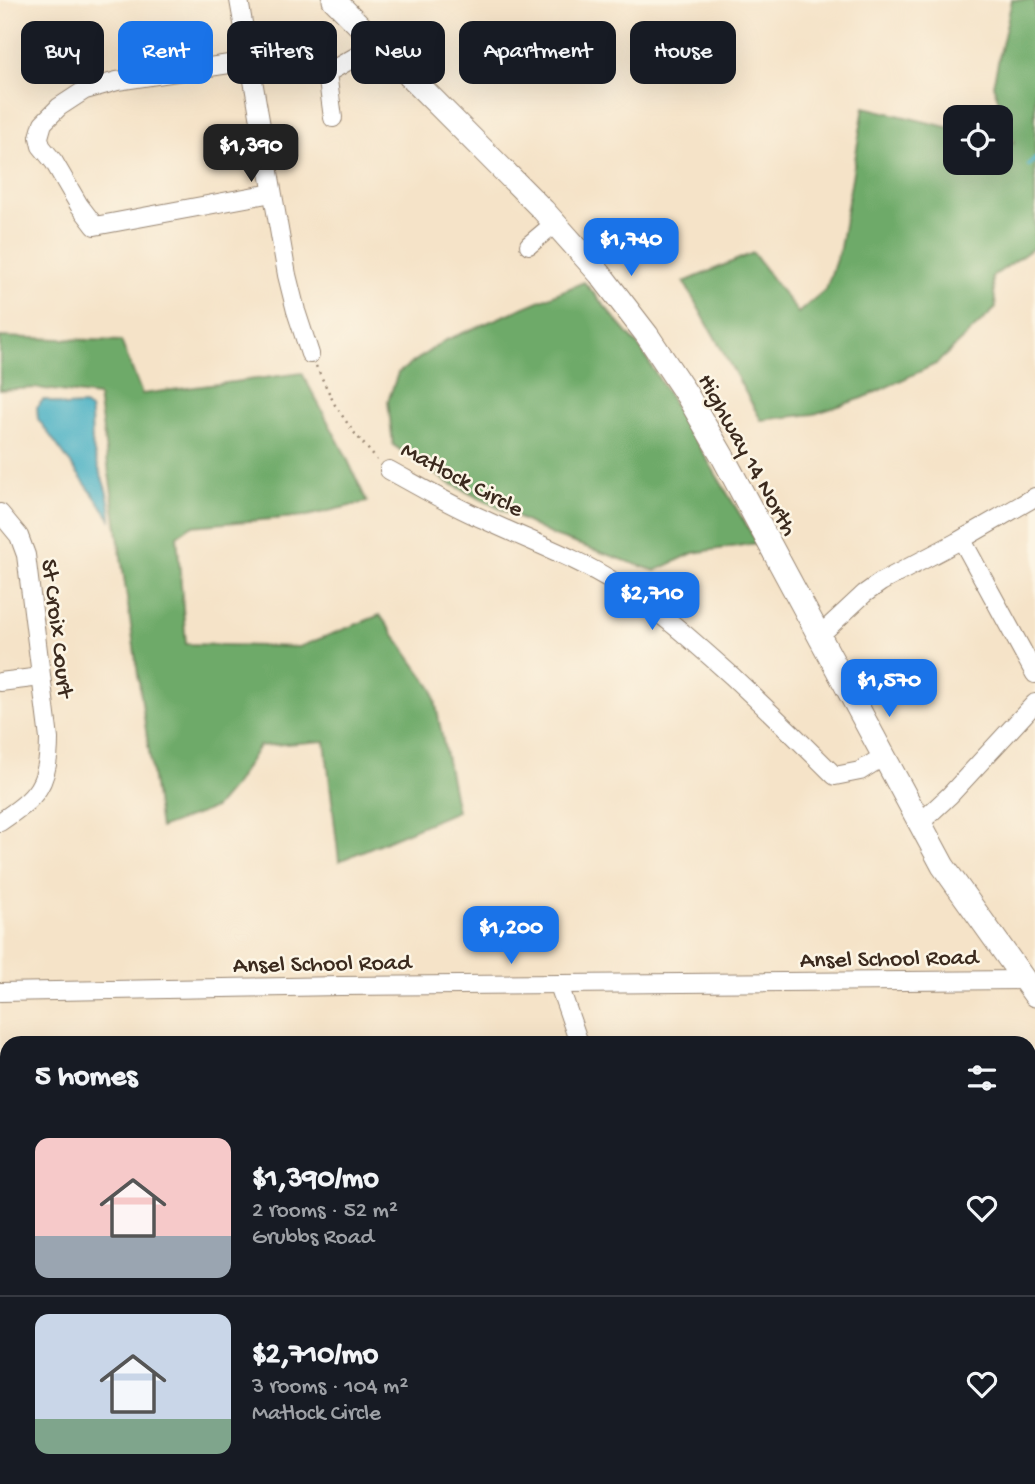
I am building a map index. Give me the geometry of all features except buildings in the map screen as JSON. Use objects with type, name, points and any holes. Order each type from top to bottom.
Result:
[{"type":"main road","name":"Highway 14 North","points":[[334,0],[355,21]]},
{"type":"main road","name":"Highway 14 North","points":[[418,84],[555,223],[600,274],[647,335],[687,395],[723,457],[943,866],[1029,987]]},
{"type":"street","points":[[239,0],[242,21]]},
{"type":"street","points":[[333,118],[327,73],[351,59]]},
{"type":"street","points":[[227,64],[117,81],[85,90],[59,107],[43,123],[41,146],[94,226],[272,193]]},
{"type":"street","points":[[253,84],[287,275],[310,354]]},
{"type":"street","points":[[529,245],[555,223]]},
{"type":"street","name":"Matlock Circle","points":[[389,470],[467,512],[576,561],[645,602],[696,644],[835,776],[860,771],[884,757]]},
{"type":"street","points":[[819,636],[872,588],[1035,497]]},
{"type":"street","name":"St Croix Court","points":[[0,513],[19,536],[26,555],[49,739],[47,770],[34,795],[0,821]]},
{"type":"street","points":[[962,540],[1035,674]]},
{"type":"street","points":[[0,682],[41,677]]},
{"type":"street","points":[[920,823],[950,795],[1035,703]]},
{"type":"street","points":[[559,985],[577,1036]]},
{"type":"street","name":"Ansel School Road","points":[[0,992],[292,986],[1029,987]]},
{"type":"path","name":"Matlock Circle","points":[[310,354],[335,405],[352,430],[389,470]]},
{"type":"green space","points":[[1012,0],[1035,0],[1035,247],[992,277],[996,308],[936,364],[863,398],[814,414],[761,420],[684,282],[753,253],[798,313],[826,289],[840,248],[864,107],[943,126],[943,175],[1013,175],[1013,105],[1000,105],[993,85]]},
{"type":"green space","points":[[584,282],[641,349],[757,543],[693,553],[655,571],[554,536],[447,482],[393,445],[388,401],[398,373],[444,341]]},
{"type":"green space","points":[[0,337],[121,341],[142,394],[302,373],[367,502],[307,516],[191,526],[177,536],[186,644],[299,647],[380,615],[433,690],[457,811],[339,861],[325,741],[259,746],[236,783],[215,808],[160,828],[98,396],[37,388],[0,390]]},
{"type":"water","points":[[43,400],[65,406],[84,405],[90,409],[93,448],[109,501],[111,519],[38,419],[37,407]]},
{"type":"waterway","points":[[1029,165],[1035,159]]}]
